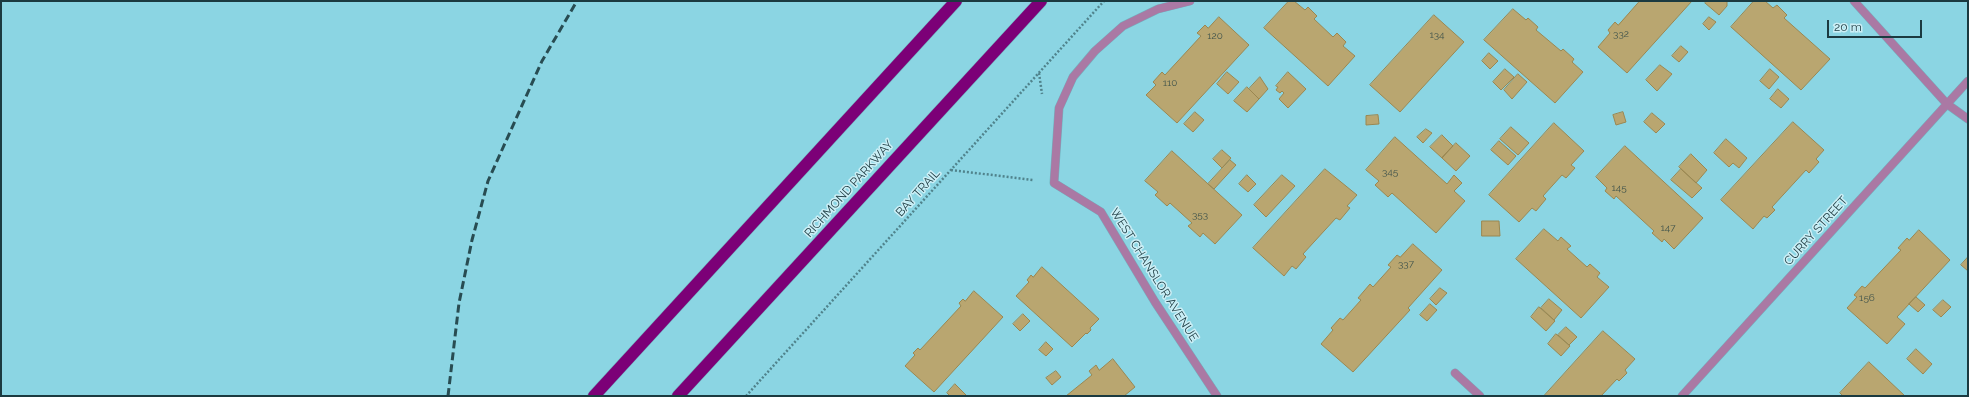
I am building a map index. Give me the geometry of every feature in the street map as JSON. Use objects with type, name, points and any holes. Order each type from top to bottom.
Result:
[{"type":"highway","points":[[594,396],[956,1]]},
{"type":"highway","name":"RICHMOND PARKWAY","points":[[678,396],[1041,1]]},
{"type":"street","points":[[1054,183],[1059,108],[1073,77],[1095,51],[1123,26],[1158,9],[1190,1]]},
{"type":"street","points":[[1854,1],[1947,104],[1968,119]]},
{"type":"street","name":"CURRY STREET","points":[[1682,396],[1968,81]]},
{"type":"street","name":"WEST CHANSLOR AVENUE","points":[[1054,183],[1101,212],[1155,302],[1217,396]]},
{"type":"street","points":[[1455,373],[1480,396]]},
{"type":"path","name":"BAY TRAIL","points":[[746,396],[1038,72],[1104,1]]},
{"type":"path","points":[[1038,72],[1042,96]]},
{"type":"path","points":[[951,170],[1054,183]]},
{"type":"building","points":[[1289,1],[1294,1],[1305,10],[1308,7],[1317,16],[1314,19],[1333,37],[1337,33],[1346,42],[1343,46],[1355,56],[1328,86],[1264,28]]},
{"type":"building","points":[[1640,1],[1692,1],[1627,73],[1598,47],[1610,33],[1608,30],[1615,22],[1618,25]]},
{"type":"building","points":[[1707,1],[1727,1],[1727,6],[1719,15],[1705,3]]},
{"type":"building","points":[[1754,1],[1765,1],[1773,8],[1777,5],[1787,15],[1784,18],[1830,59],[1801,90],[1731,27]]},
{"type":"building","points":[[1513,9],[1526,20],[1528,18],[1538,27],[1536,30],[1561,51],[1563,49],[1574,59],[1572,62],[1583,72],[1555,103],[1484,40]]},
{"type":"building","points":[[1434,15],[1464,42],[1400,112],[1370,85]]},
{"type":"building","points":[[1219,17],[1249,45],[1177,123],[1146,95],[1156,85],[1153,82],[1162,72],[1165,75],[1201,36],[1197,33],[1205,25],[1208,28]]},
{"type":"building","points":[[1709,17],[1716,22],[1709,30],[1703,24]]},
{"type":"building","points":[[1681,46],[1688,52],[1679,62],[1672,56]]},
{"type":"building","points":[[1489,53],[1498,61],[1490,69],[1482,61]]},
{"type":"building","points":[[1660,65],[1672,74],[1657,91],[1646,80]]},
{"type":"building","points":[[1505,69],[1514,77],[1501,90],[1493,82]]},
{"type":"building","points":[[1770,69],[1779,77],[1769,89],[1760,81]]},
{"type":"building","points":[[1227,72],[1239,82],[1228,94],[1217,84]]},
{"type":"building","points":[[1288,72],[1306,89],[1288,108],[1279,99],[1284,93],[1282,91],[1280,93],[1276,90],[1278,87],[1276,86]]},
{"type":"building","points":[[1518,74],[1527,82],[1512,99],[1504,90]]},
{"type":"building","points":[[1260,77],[1268,89],[1259,99],[1249,89]]},
{"type":"building","points":[[1247,87],[1259,99],[1247,112],[1234,101]]},
{"type":"building","points":[[1778,89],[1789,99],[1781,108],[1770,99]]},
{"type":"building","points":[[1195,112],[1204,120],[1193,132],[1184,124]]},
{"type":"building","points":[[1623,112],[1626,122],[1616,125],[1613,115]]},
{"type":"building","points":[[1652,113],[1665,124],[1656,133],[1644,122]]},
{"type":"building","points":[[1378,115],[1379,124],[1366,125],[1366,116]]},
{"type":"building","points":[[1793,122],[1824,150],[1816,159],[1819,162],[1809,173],[1806,170],[1772,207],[1775,210],[1767,218],[1764,216],[1753,229],[1721,200]]},
{"type":"building","points":[[1554,123],[1584,151],[1571,165],[1575,168],[1566,178],[1562,175],[1543,196],[1546,199],[1536,211],[1532,208],[1519,222],[1489,195]]},
{"type":"building","points":[[1511,127],[1529,143],[1518,155],[1500,139]]},
{"type":"building","points":[[1426,129],[1432,133],[1423,143],[1417,137]]},
{"type":"building","points":[[1442,135],[1453,146],[1442,158],[1430,147]]},
{"type":"building","points":[[1395,137],[1447,184],[1454,175],[1462,183],[1454,191],[1465,201],[1436,233],[1392,193],[1388,197],[1375,185],[1379,181],[1366,170]]},
{"type":"building","points":[[1726,139],[1747,158],[1739,168],[1733,163],[1729,167],[1714,153]]},
{"type":"building","points":[[1499,141],[1516,156],[1508,165],[1491,150]]},
{"type":"building","points":[[1456,143],[1470,156],[1456,171],[1442,158]]},
{"type":"building","points":[[1625,146],[1703,218],[1674,249],[1664,239],[1662,242],[1652,233],[1654,231],[1616,196],[1614,199],[1605,191],[1607,188],[1596,177]]},
{"type":"building","points":[[1222,150],[1231,158],[1222,168],[1213,159]]},
{"type":"building","points":[[1172,151],[1242,215],[1215,244],[1203,233],[1200,237],[1188,226],[1192,223],[1170,203],[1167,206],[1155,195],[1158,192],[1145,181]]},
{"type":"building","points":[[1691,154],[1707,170],[1696,183],[1679,167]]},
{"type":"building","points":[[1230,160],[1236,165],[1214,189],[1208,184]]},
{"type":"building","points":[[1325,169],[1357,195],[1347,206],[1350,208],[1340,220],[1336,218],[1303,254],[1306,257],[1296,269],[1292,266],[1284,276],[1253,248]]},
{"type":"building","points":[[1681,169],[1702,188],[1692,198],[1671,180]]},
{"type":"building","points":[[1247,175],[1256,184],[1248,192],[1239,184]]},
{"type":"building","points":[[1282,175],[1295,186],[1266,217],[1254,205]]},
{"type":"building","points":[[1482,221],[1499,221],[1500,236],[1482,236]]},
{"type":"building","points":[[1544,229],[1558,241],[1561,237],[1571,246],[1567,249],[1587,267],[1590,264],[1600,273],[1597,277],[1609,287],[1581,318],[1516,259]]},
{"type":"building","points":[[1919,230],[1950,260],[1897,317],[1905,324],[1887,344],[1847,308],[1857,297],[1854,295],[1862,286],[1865,288],[1901,250],[1898,248],[1907,238],[1909,240]]},
{"type":"building","points":[[1413,244],[1442,270],[1408,308],[1410,310],[1353,372],[1321,344],[1333,330],[1331,328],[1340,318],[1343,320],[1361,300],[1358,298],[1370,284],[1373,287],[1391,267],[1388,265],[1397,255],[1400,257]]},
{"type":"building","points":[[1968,257],[1968,271],[1961,265]]},
{"type":"building","points":[[1042,267],[1099,319],[1090,328],[1091,330],[1072,347],[1016,296],[1029,282],[1027,280],[1031,275],[1033,277]]},
{"type":"building","points":[[1440,288],[1447,293],[1436,305],[1430,299]]},
{"type":"building","points":[[974,291],[1003,317],[934,392],[905,366],[915,355],[913,353],[918,348],[920,350],[961,306],[959,303],[963,299],[965,301]]},
{"type":"building","points":[[1916,297],[1925,305],[1918,312],[1909,304]]},
{"type":"building","points":[[1549,299],[1562,310],[1554,320],[1541,308]]},
{"type":"building","points":[[1943,300],[1951,307],[1941,317],[1933,310]]},
{"type":"building","points":[[1430,304],[1437,310],[1427,321],[1420,315]]},
{"type":"building","points":[[1539,307],[1555,321],[1546,331],[1531,317]]},
{"type":"building","points":[[1023,314],[1030,321],[1020,331],[1013,324]]},
{"type":"building","points":[[1566,327],[1577,337],[1569,345],[1558,335]]},
{"type":"building","points":[[1603,331],[1635,359],[1625,370],[1627,373],[1619,381],[1617,379],[1601,396],[1544,396]]},
{"type":"building","points":[[1556,334],[1570,346],[1561,356],[1548,344]]},
{"type":"building","points":[[1046,342],[1053,349],[1046,356],[1039,350]]},
{"type":"building","points":[[1916,349],[1932,364],[1923,374],[1907,359]]},
{"type":"building","points":[[1113,359],[1135,387],[1124,396],[1066,396],[1092,375],[1089,371],[1096,365],[1099,370]]},
{"type":"building","points":[[1869,362],[1905,396],[1843,396],[1840,393]]},
{"type":"building","points":[[1056,371],[1061,377],[1052,385],[1046,378]]},
{"type":"building","points":[[955,384],[966,395],[965,396],[950,396],[947,393]]},
{"type":"railway","points":[[448,396],[459,303],[472,240],[488,181],[542,61],[577,1]]}]
